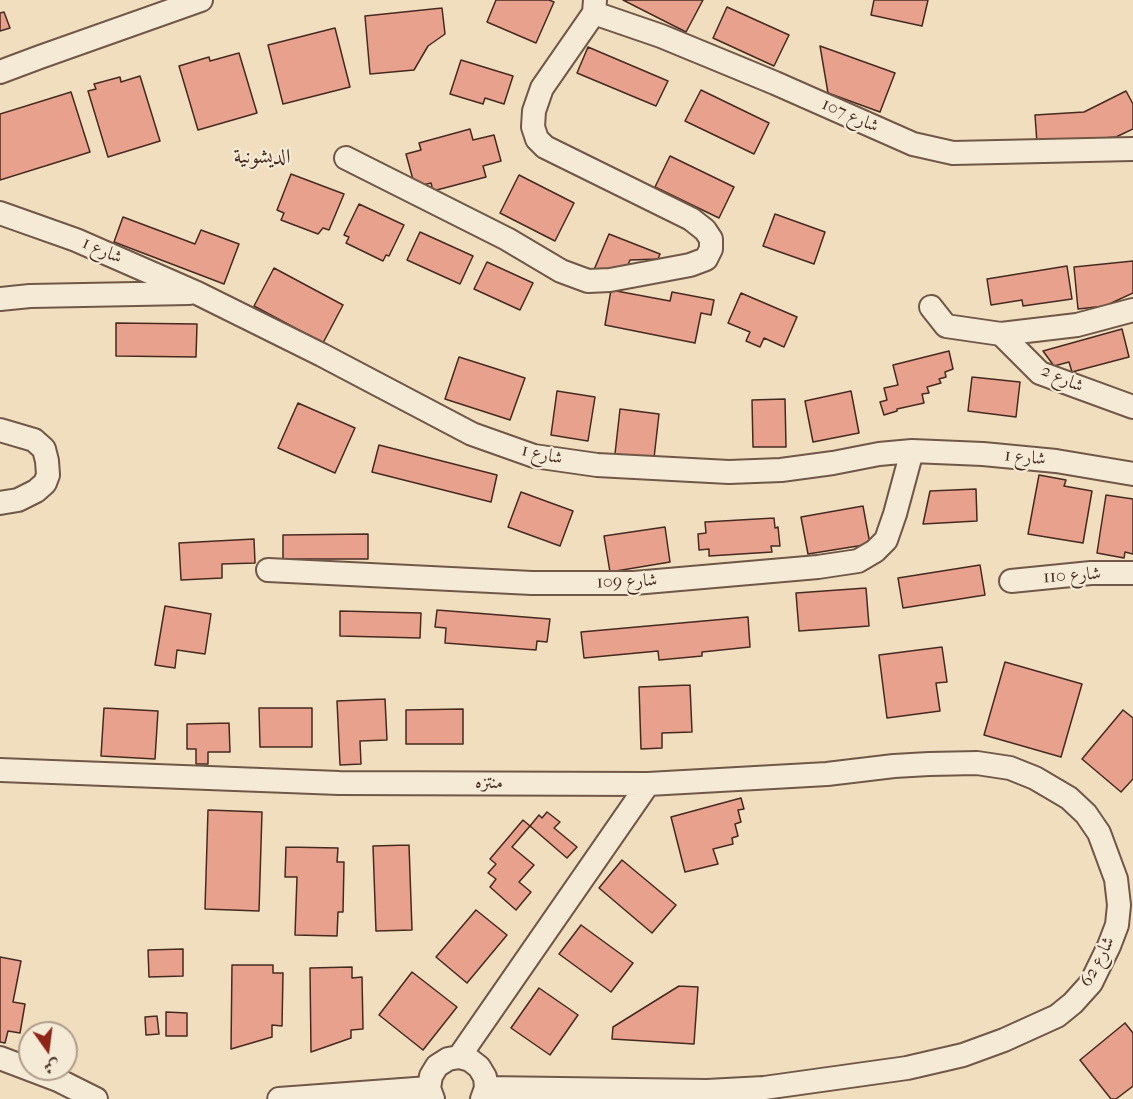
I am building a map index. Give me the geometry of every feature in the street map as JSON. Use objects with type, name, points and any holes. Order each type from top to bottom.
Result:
[{"type":"street","points":[[0,72],[201,0]]},
{"type":"street","points":[[346,158],[507,240],[561,271],[588,281],[610,280],[690,265],[706,259],[711,249],[711,238],[691,219],[545,147],[537,139],[533,127],[534,111],[542,88],[594,7]]},
{"type":"street","name":"شارع 107","points":[[594,7],[913,144],[953,153],[1133,149]]},
{"type":"street","name":"شارع 1","points":[[0,213],[76,240],[197,293],[322,355],[472,434],[534,456],[597,465],[729,472],[791,468],[912,451],[983,454],[1056,461],[1133,474]]},
{"type":"street","points":[[0,299],[30,296],[197,293]]},
{"type":"street","points":[[931,307],[946,326],[1001,334],[1077,326],[1133,310]]},
{"type":"street","name":"شارع 2","points":[[1001,334],[1040,373],[1133,407]]},
{"type":"street","points":[[0,430],[34,440],[44,449],[48,475],[45,483],[36,491],[18,500],[0,503]]},
{"type":"street","name":"شارع 109","points":[[268,570],[532,583],[634,583],[818,567],[858,561],[875,551],[886,540],[912,451]]},
{"type":"street","name":"شارع 110","points":[[1011,581],[1091,573],[1133,573]]},
{"type":"street","name":"شارع 62","points":[[484,1093],[706,1091],[763,1094],[907,1068],[963,1055],[1057,1016],[1091,983],[1117,925],[1119,905],[1116,879],[1099,833],[1086,814],[1069,798],[1035,778],[1010,768],[977,763],[929,764],[815,775],[648,784]]},
{"type":"street","name":"منتزه","points":[[0,770],[339,783],[648,784]]},
{"type":"street","points":[[459,1057],[648,784]]},
{"type":"street","points":[[279,1099],[431,1094],[431,1076],[437,1066],[448,1059],[459,1057],[470,1060],[479,1067],[484,1077],[484,1093]]},
{"type":"street","points":[[0,1058],[58,1080],[96,1099]]},
{"type":"building","points":[[496,0],[549,0],[554,2],[536,43],[487,22]]},
{"type":"building","points":[[623,0],[703,0],[686,32]]},
{"type":"building","points":[[874,0],[928,0],[922,26],[871,15]]},
{"type":"building","points":[[727,7],[789,35],[774,66],[713,38]]},
{"type":"building","points":[[442,8],[445,34],[428,46],[414,70],[370,74],[365,16]]},
{"type":"building","points":[[4,12],[10,28],[0,31],[0,13]]},
{"type":"building","points":[[335,28],[350,87],[283,104],[268,45]]},
{"type":"building","points":[[820,46],[895,73],[880,112],[828,93]]},
{"type":"building","points":[[588,47],[668,81],[656,106],[577,73]]},
{"type":"building","points":[[239,53],[257,113],[198,130],[179,66],[209,57],[210,61]]},
{"type":"building","points":[[461,60],[513,76],[504,104],[485,98],[483,104],[450,94]]},
{"type":"building","points":[[140,76],[160,141],[108,157],[88,91],[96,89],[94,84],[120,77],[121,82]]},
{"type":"building","points":[[701,90],[769,123],[754,154],[685,121]]},
{"type":"building","points":[[1126,91],[1133,104],[1133,129],[1116,137],[1037,143],[1035,115],[1084,112]]},
{"type":"building","points":[[71,92],[90,152],[0,180],[0,114]]},
{"type":"building","points":[[470,129],[473,140],[494,135],[501,161],[483,166],[486,177],[433,191],[431,183],[415,187],[406,154],[421,150],[419,143]]},
{"type":"building","points":[[670,156],[734,187],[719,218],[655,187]]},
{"type":"building","points":[[291,174],[344,194],[329,230],[323,228],[318,234],[281,220],[284,213],[277,210]]},
{"type":"building","points":[[519,175],[574,203],[555,241],[500,213]]},
{"type":"building","points":[[359,204],[404,225],[389,256],[386,255],[383,261],[346,243],[349,237],[344,235]]},
{"type":"building","points":[[775,214],[825,232],[814,264],[763,246]]},
{"type":"building","points":[[123,217],[195,244],[201,230],[239,244],[224,284],[114,242]]},
{"type":"building","points":[[420,232],[473,256],[460,284],[407,260]]},
{"type":"building","points":[[609,234],[660,254],[658,259],[630,260],[624,275],[591,277]]},
{"type":"building","points":[[1133,261],[1133,293],[1105,306],[1078,309],[1074,267]]},
{"type":"building","points":[[487,262],[533,283],[520,310],[474,289]]},
{"type":"building","points":[[1067,266],[1072,299],[1023,306],[1022,300],[991,305],[987,279]]},
{"type":"building","points":[[274,268],[343,305],[323,343],[254,306]]},
{"type":"building","points":[[611,290],[670,301],[672,292],[714,300],[711,315],[701,313],[695,343],[605,325]]},
{"type":"building","points":[[741,293],[797,317],[784,347],[764,338],[760,347],[746,341],[750,332],[728,323]]},
{"type":"building","points":[[116,323],[197,324],[196,357],[116,356]]},
{"type":"building","points":[[1122,329],[1129,357],[1072,372],[1069,362],[1054,366],[1043,351]]},
{"type":"building","points":[[949,351],[953,369],[945,372],[946,377],[939,379],[941,383],[927,387],[929,393],[922,394],[924,403],[897,409],[897,411],[884,415],[880,402],[887,400],[884,388],[898,385],[893,365]]},
{"type":"building","points":[[459,357],[525,378],[510,420],[445,399]]},
{"type":"building","points":[[972,377],[1020,382],[1016,417],[968,411]]},
{"type":"building","points":[[557,391],[595,397],[588,441],[551,435]]},
{"type":"building","points":[[851,391],[859,433],[813,442],[805,401]]},
{"type":"building","points":[[785,399],[786,447],[753,447],[752,400]]},
{"type":"building","points":[[298,403],[355,428],[335,473],[278,448]]},
{"type":"building","points":[[620,409],[659,414],[654,458],[615,454]]},
{"type":"building","points":[[379,445],[497,475],[491,502],[372,472]]},
{"type":"building","points":[[1039,475],[1066,480],[1064,486],[1092,491],[1083,543],[1028,534]]},
{"type":"building","points":[[976,489],[977,521],[923,524],[930,491]]},
{"type":"building","points":[[521,492],[573,511],[560,546],[508,527]]},
{"type":"building","points":[[1106,495],[1133,499],[1133,554],[1125,552],[1124,558],[1097,553]]},
{"type":"building","points":[[863,506],[870,544],[808,554],[801,517]]},
{"type":"building","points":[[774,518],[775,528],[778,527],[780,546],[771,546],[772,552],[709,556],[709,549],[699,550],[698,534],[706,533],[705,522]]},
{"type":"building","points":[[665,527],[670,562],[610,572],[604,536]]},
{"type":"building","points":[[368,534],[368,559],[283,559],[283,535]]},
{"type":"building","points":[[254,539],[255,563],[222,564],[222,578],[181,580],[179,543]]},
{"type":"building","points":[[980,565],[985,595],[903,608],[898,578]]},
{"type":"building","points":[[866,588],[869,626],[799,631],[796,593]]},
{"type":"building","points":[[165,606],[211,614],[205,654],[177,650],[175,668],[155,665]]},
{"type":"building","points":[[437,610],[550,619],[547,642],[537,641],[536,650],[445,643],[446,628],[435,627]]},
{"type":"building","points":[[340,611],[421,613],[420,638],[340,636]]},
{"type":"building","points":[[748,617],[750,647],[702,652],[702,656],[659,660],[658,651],[584,658],[581,632]]},
{"type":"building","points":[[942,647],[947,682],[936,683],[940,711],[887,718],[879,655]]},
{"type":"building","points":[[1005,662],[1082,684],[1061,757],[984,735]]},
{"type":"building","points":[[690,685],[692,732],[662,733],[662,748],[641,749],[639,687]]},
{"type":"building","points":[[385,699],[387,740],[360,741],[361,764],[340,765],[337,701]]},
{"type":"building","points":[[104,708],[158,711],[155,759],[101,756]]},
{"type":"building","points":[[259,708],[312,708],[312,747],[260,747]]},
{"type":"building","points":[[463,709],[463,744],[406,744],[406,710]]},
{"type":"building","points":[[1123,710],[1133,718],[1133,779],[1121,792],[1082,759]]},
{"type":"building","points":[[229,723],[230,752],[208,752],[208,764],[196,764],[196,749],[187,749],[187,724]]},
{"type":"building","points":[[741,798],[744,809],[738,810],[741,822],[735,824],[738,836],[732,838],[733,844],[713,849],[718,864],[685,872],[671,817]]},
{"type":"building","points":[[208,810],[262,812],[259,911],[205,909]]},
{"type":"building","points":[[547,812],[560,822],[554,828],[577,847],[567,858],[530,826],[539,815],[542,818]]},
{"type":"building","points":[[523,820],[530,826],[512,847],[534,865],[519,882],[531,892],[516,910],[490,887],[496,879],[488,873],[496,864],[490,859]]},
{"type":"building","points":[[409,845],[412,930],[376,931],[373,846]]},
{"type":"building","points":[[286,847],[338,848],[337,862],[344,862],[343,912],[338,912],[337,936],[295,935],[297,877],[285,877]]},
{"type":"building","points":[[622,860],[676,905],[652,933],[599,888]]},
{"type":"building","points":[[476,910],[507,935],[467,983],[436,957]]},
{"type":"building","points":[[581,925],[633,963],[611,992],[559,954]]},
{"type":"building","points":[[183,949],[183,976],[149,977],[148,950]]},
{"type":"building","points":[[0,957],[21,961],[13,1002],[25,1004],[22,1021],[18,1021],[18,1033],[8,1031],[5,1043],[0,1042]]},
{"type":"building","points":[[232,965],[273,965],[273,973],[283,973],[282,1026],[272,1025],[272,1037],[231,1049]]},
{"type":"building","points":[[352,967],[352,978],[362,977],[363,1029],[351,1030],[351,1038],[311,1052],[310,968]]},
{"type":"building","points":[[412,972],[457,1007],[423,1050],[379,1015]]},
{"type":"building","points":[[679,986],[698,987],[694,1044],[612,1039],[613,1027]]},
{"type":"building","points":[[539,988],[578,1015],[550,1055],[511,1028]]},
{"type":"building","points":[[166,1012],[187,1013],[187,1036],[166,1036]]},
{"type":"building","points":[[157,1016],[159,1034],[146,1035],[145,1017]]},
{"type":"building","points":[[1125,1023],[1133,1033],[1133,1086],[1116,1099],[1111,1099],[1080,1060]]},
{"type":"district","name":"الديشونية","points":[[262,158]]}]
